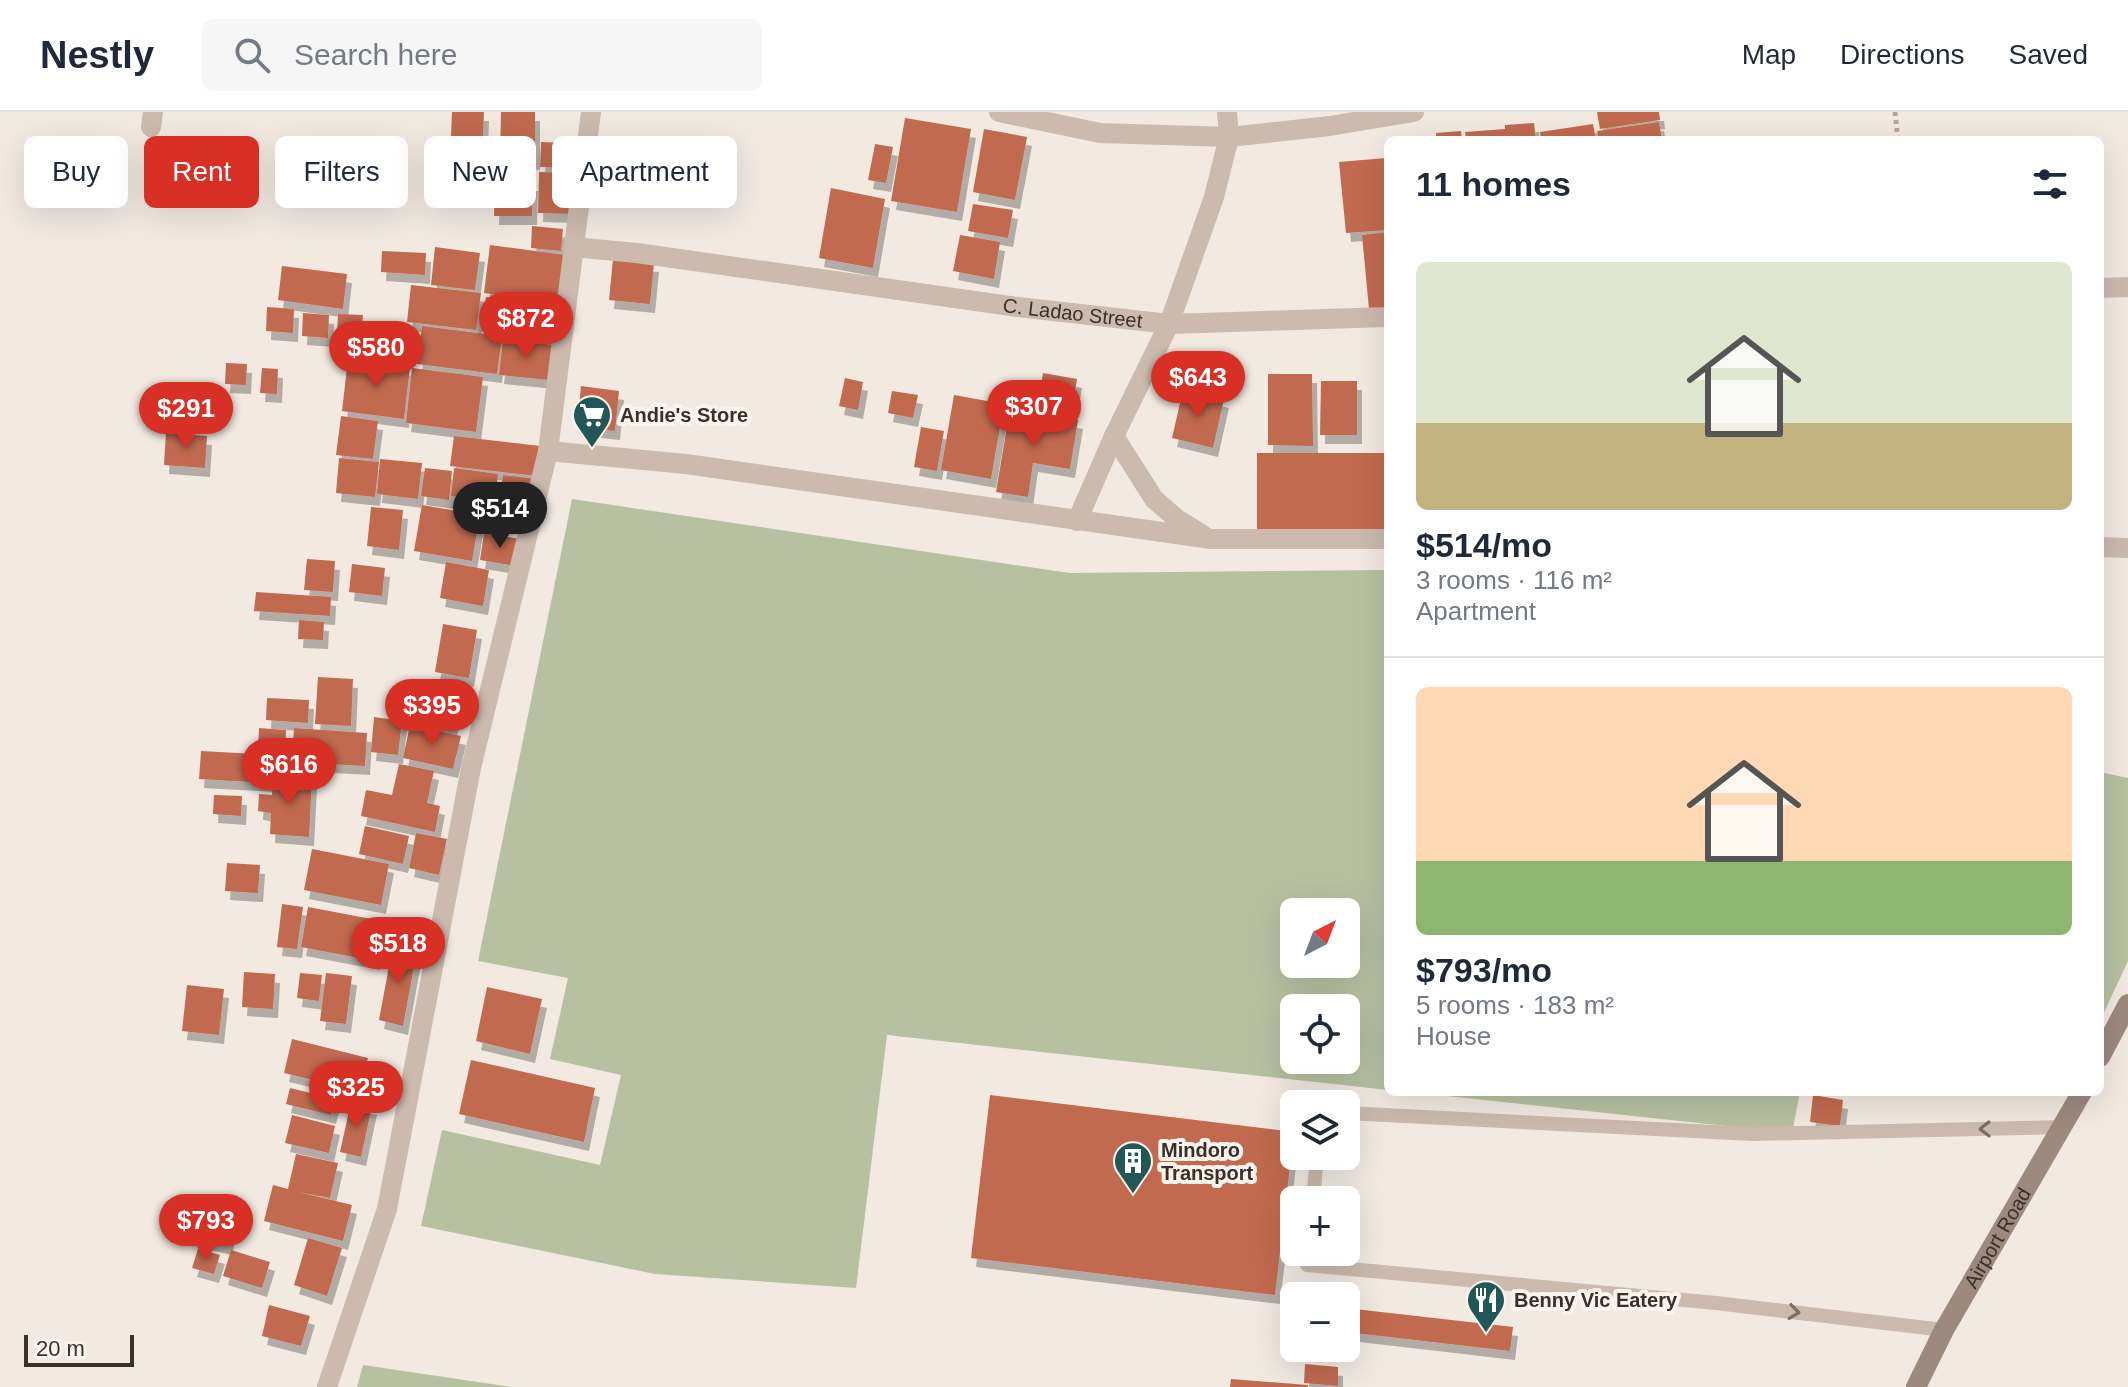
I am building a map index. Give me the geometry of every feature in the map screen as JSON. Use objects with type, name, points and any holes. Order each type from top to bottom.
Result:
[{"type":"street","points":[[327,1387],[387,1209],[471,768],[548,451],[591,112]]},
{"type":"street","points":[[999,112],[1100,133],[1229,137],[1330,126],[1414,112]]},
{"type":"street","points":[[1077,521],[1114,436],[1169,324],[1214,197],[1229,137],[1227,112]]},
{"type":"street","name":"C. Ladao Street","points":[[573,247],[759,269],[1018,307],[1169,324],[1384,317]]},
{"type":"street","points":[[2104,288],[2128,287]]},
{"type":"street","points":[[1114,436],[1154,499],[1177,519],[1211,539]]},
{"type":"street","points":[[548,451],[686,464],[1211,539],[1384,539]]},
{"type":"street","points":[[2104,547],[2128,548]]},
{"type":"street","points":[[2104,1049],[2128,1004]]},
{"type":"street","name":"Airport Road","points":[[1916,1387],[1944,1330],[2080,1096]]},
{"type":"lane","points":[[1360,1114],[1752,1134],[2063,1127]]},
{"type":"lane","points":[[1318,1266],[1716,1303],[1944,1330]]},
{"type":"path","points":[[1895,112],[1898,136]]},
{"type":"green space","points":[[572,499],[1069,573],[1384,570],[1384,1090],[887,1035],[856,1288],[655,1274],[421,1226],[442,1130],[600,1165],[621,1075],[550,1059],[568,978],[478,961]]},
{"type":"green space","points":[[2104,773],[2128,778],[2128,961],[2104,1012]]},
{"type":"green space","points":[[1447,1096],[1799,1096],[1792,1133]]},
{"type":"green space","points":[[363,1365],[512,1387],[357,1387]]},
{"type":"building","points":[[452,112],[484,112],[483,136],[451,136]]},
{"type":"building","points":[[501,112],[535,112],[535,136],[500,136]]},
{"type":"building","points":[[1597,112],[1659,112],[1660,120],[1600,129]]},
{"type":"building","points":[[905,118],[971,129],[957,212],[891,201]]},
{"type":"building","points":[[1659,122],[1661,136],[1598,136],[1597,131]]},
{"type":"building","points":[[1534,123],[1536,136],[1466,136],[1465,132],[1505,129],[1505,125]]},
{"type":"building","points":[[1593,124],[1595,136],[1540,136],[1540,132]]},
{"type":"building","points":[[984,129],[1027,137],[1015,200],[973,192]]},
{"type":"building","points":[[1461,131],[1462,136],[1436,136],[1436,133]]},
{"type":"building","points":[[541,142],[552,142],[552,167],[540,167]]},
{"type":"building","points":[[875,144],[893,147],[886,183],[868,180]]},
{"type":"building","points":[[1384,158],[1384,230],[1346,233],[1339,162]]},
{"type":"building","points":[[539,172],[552,172],[552,208],[574,208],[574,214],[538,213]]},
{"type":"building","points":[[831,188],[885,199],[873,268],[819,258]]},
{"type":"building","points":[[973,204],[1013,210],[1008,238],[968,231]]},
{"type":"building","points":[[494,208],[532,208],[532,216],[494,216]]},
{"type":"building","points":[[532,226],[563,229],[561,251],[531,248]]},
{"type":"building","points":[[1384,232],[1384,308],[1369,309],[1362,235]]},
{"type":"building","points":[[960,235],[1000,242],[994,279],[953,271]]},
{"type":"building","points":[[490,245],[565,255],[559,303],[484,293]]},
{"type":"building","points":[[435,247],[480,253],[475,290],[431,285]]},
{"type":"building","points":[[382,251],[426,253],[425,275],[381,272]]},
{"type":"building","points":[[613,259],[654,263],[650,304],[609,300]]},
{"type":"building","points":[[282,266],[347,274],[343,309],[278,300]]},
{"type":"building","points":[[411,285],[481,293],[476,330],[407,322]]},
{"type":"building","points":[[486,297],[558,306],[554,341],[482,331]]},
{"type":"building","points":[[267,307],[294,309],[293,333],[266,331]]},
{"type":"building","points":[[303,313],[329,315],[328,338],[302,336]]},
{"type":"building","points":[[338,314],[363,315],[361,337],[337,335]]},
{"type":"building","points":[[366,326],[404,327],[403,352],[364,349]]},
{"type":"building","points":[[422,326],[502,336],[497,374],[417,364]]},
{"type":"building","points":[[503,339],[553,345],[549,380],[499,375]]},
{"type":"building","points":[[348,359],[410,367],[404,419],[342,411]]},
{"type":"building","points":[[226,363],[247,364],[246,385],[225,384]]},
{"type":"building","points":[[262,368],[278,369],[277,394],[260,393]]},
{"type":"building","points":[[412,368],[483,377],[476,432],[406,423]]},
{"type":"building","points":[[1043,373],[1077,379],[1071,415],[1037,409]]},
{"type":"building","points":[[1268,374],[1312,374],[1313,446],[1268,445]]},
{"type":"building","points":[[845,378],[863,382],[858,410],[839,406]]},
{"type":"building","points":[[1321,381],[1357,381],[1357,435],[1320,435]]},
{"type":"building","points":[[581,386],[619,391],[615,431],[577,427]]},
{"type":"building","points":[[1183,390],[1224,399],[1213,448],[1172,438]]},
{"type":"building","points":[[892,391],[918,395],[913,418],[888,413]]},
{"type":"building","points":[[954,395],[1004,404],[991,479],[941,470]]},
{"type":"building","points":[[1010,408],[1078,420],[1070,469],[1033,463],[1028,497],[996,492]]},
{"type":"building","points":[[341,416],[378,421],[373,459],[336,455]]},
{"type":"building","points":[[921,427],[944,431],[937,471],[914,467]]},
{"type":"building","points":[[166,433],[207,436],[205,468],[164,465]]},
{"type":"building","points":[[454,436],[540,446],[537,476],[450,466]]},
{"type":"building","points":[[1257,453],[1384,453],[1384,533],[1257,533]]},
{"type":"building","points":[[339,458],[379,462],[375,497],[336,493]]},
{"type":"building","points":[[380,459],[422,463],[418,499],[377,494]]},
{"type":"building","points":[[425,468],[452,471],[449,500],[421,496]]},
{"type":"building","points":[[454,468],[498,474],[495,502],[451,496]]},
{"type":"building","points":[[503,475],[537,479],[533,509],[499,504]]},
{"type":"building","points":[[422,505],[480,515],[472,561],[414,551]]},
{"type":"building","points":[[371,507],[403,510],[399,550],[367,546]]},
{"type":"building","points":[[484,533],[520,539],[516,566],[480,560]]},
{"type":"building","points":[[307,559],[335,561],[333,592],[304,590]]},
{"type":"building","points":[[446,562],[489,570],[483,606],[440,598]]},
{"type":"building","points":[[352,564],[385,568],[382,596],[349,592]]},
{"type":"building","points":[[256,592],[331,597],[330,616],[254,611]]},
{"type":"building","points":[[299,620],[324,622],[323,640],[298,639]]},
{"type":"building","points":[[443,624],[477,630],[469,678],[435,672]]},
{"type":"building","points":[[318,677],[353,679],[351,726],[315,724]]},
{"type":"building","points":[[432,685],[460,691],[452,727],[424,721]]},
{"type":"building","points":[[267,698],[309,700],[308,723],[266,720]]},
{"type":"building","points":[[374,717],[402,721],[398,755],[371,752]]},
{"type":"building","points":[[410,725],[461,736],[453,769],[403,758]]},
{"type":"building","points":[[259,728],[286,730],[285,753],[258,751]]},
{"type":"building","points":[[294,728],[367,733],[365,766],[292,762]]},
{"type":"building","points":[[201,751],[272,755],[271,783],[199,779]]},
{"type":"building","points":[[399,764],[434,771],[427,803],[440,806],[435,832],[361,816],[366,790],[392,795]]},
{"type":"building","points":[[273,777],[312,779],[309,837],[270,834],[271,813],[258,811],[259,794],[272,795]]},
{"type":"building","points":[[214,795],[242,796],[241,816],[213,814]]},
{"type":"building","points":[[365,826],[409,836],[403,864],[359,854]]},
{"type":"building","points":[[416,833],[447,839],[439,875],[409,868]]},
{"type":"building","points":[[312,849],[389,864],[381,905],[304,890]]},
{"type":"building","points":[[227,863],[260,865],[258,893],[225,891]]},
{"type":"building","points":[[282,904],[303,907],[297,949],[277,947]]},
{"type":"building","points":[[308,907],[382,921],[375,961],[301,947]]},
{"type":"building","points":[[393,945],[417,950],[403,1026],[379,1020]]},
{"type":"building","points":[[244,972],[275,974],[273,1009],[242,1007]]},
{"type":"building","points":[[300,973],[322,975],[319,1001],[297,998]]},
{"type":"building","points":[[326,973],[352,976],[346,1024],[320,1021]]},
{"type":"building","points":[[187,985],[224,989],[219,1035],[182,1031]]},
{"type":"building","points":[[487,987],[542,999],[530,1054],[476,1041]]},
{"type":"building","points":[[292,1039],[368,1058],[360,1091],[284,1073]]},
{"type":"building","points":[[471,1060],[595,1088],[584,1142],[459,1114]]},
{"type":"building","points":[[290,1088],[335,1099],[331,1115],[286,1104]]},
{"type":"building","name":"Mindoro Transport","points":[[990,1095],[1280,1130],[1280,1170],[1290,1170],[1288,1186],[1280,1186],[1280,1252],[1275,1295],[971,1258]]},
{"type":"building","points":[[1813,1096],[1843,1100],[1840,1126],[1810,1122]]},
{"type":"building","points":[[351,1102],[372,1106],[361,1157],[340,1152]]},
{"type":"building","points":[[292,1115],[335,1126],[329,1153],[285,1143]]},
{"type":"building","points":[[296,1154],[338,1163],[330,1198],[298,1192],[352,1205],[343,1241],[264,1221],[273,1185],[288,1189]]},
{"type":"building","points":[[213,1211],[234,1217],[227,1246],[205,1241]]},
{"type":"building","points":[[308,1238],[342,1248],[327,1296],[294,1285]]},
{"type":"building","points":[[198,1249],[220,1255],[214,1274],[192,1268]]},
{"type":"building","points":[[231,1250],[270,1262],[262,1288],[223,1276]]},
{"type":"building","points":[[269,1305],[310,1316],[301,1346],[262,1336]]},
{"type":"building","points":[[1360,1310],[1513,1327],[1510,1351],[1360,1334]]},
{"type":"building","points":[[1305,1364],[1338,1367],[1338,1386],[1304,1383]]},
{"type":"building","points":[[1231,1379],[1308,1385],[1308,1387],[1230,1387]]},
{"type":"place","name":"Andie's Store","points":[[592,449]]},
{"type":"place","name":"Mindoro Transport","points":[[1133,1195]]},
{"type":"place","name":"Benny Vic Eatery","points":[[1486,1334]]}]
